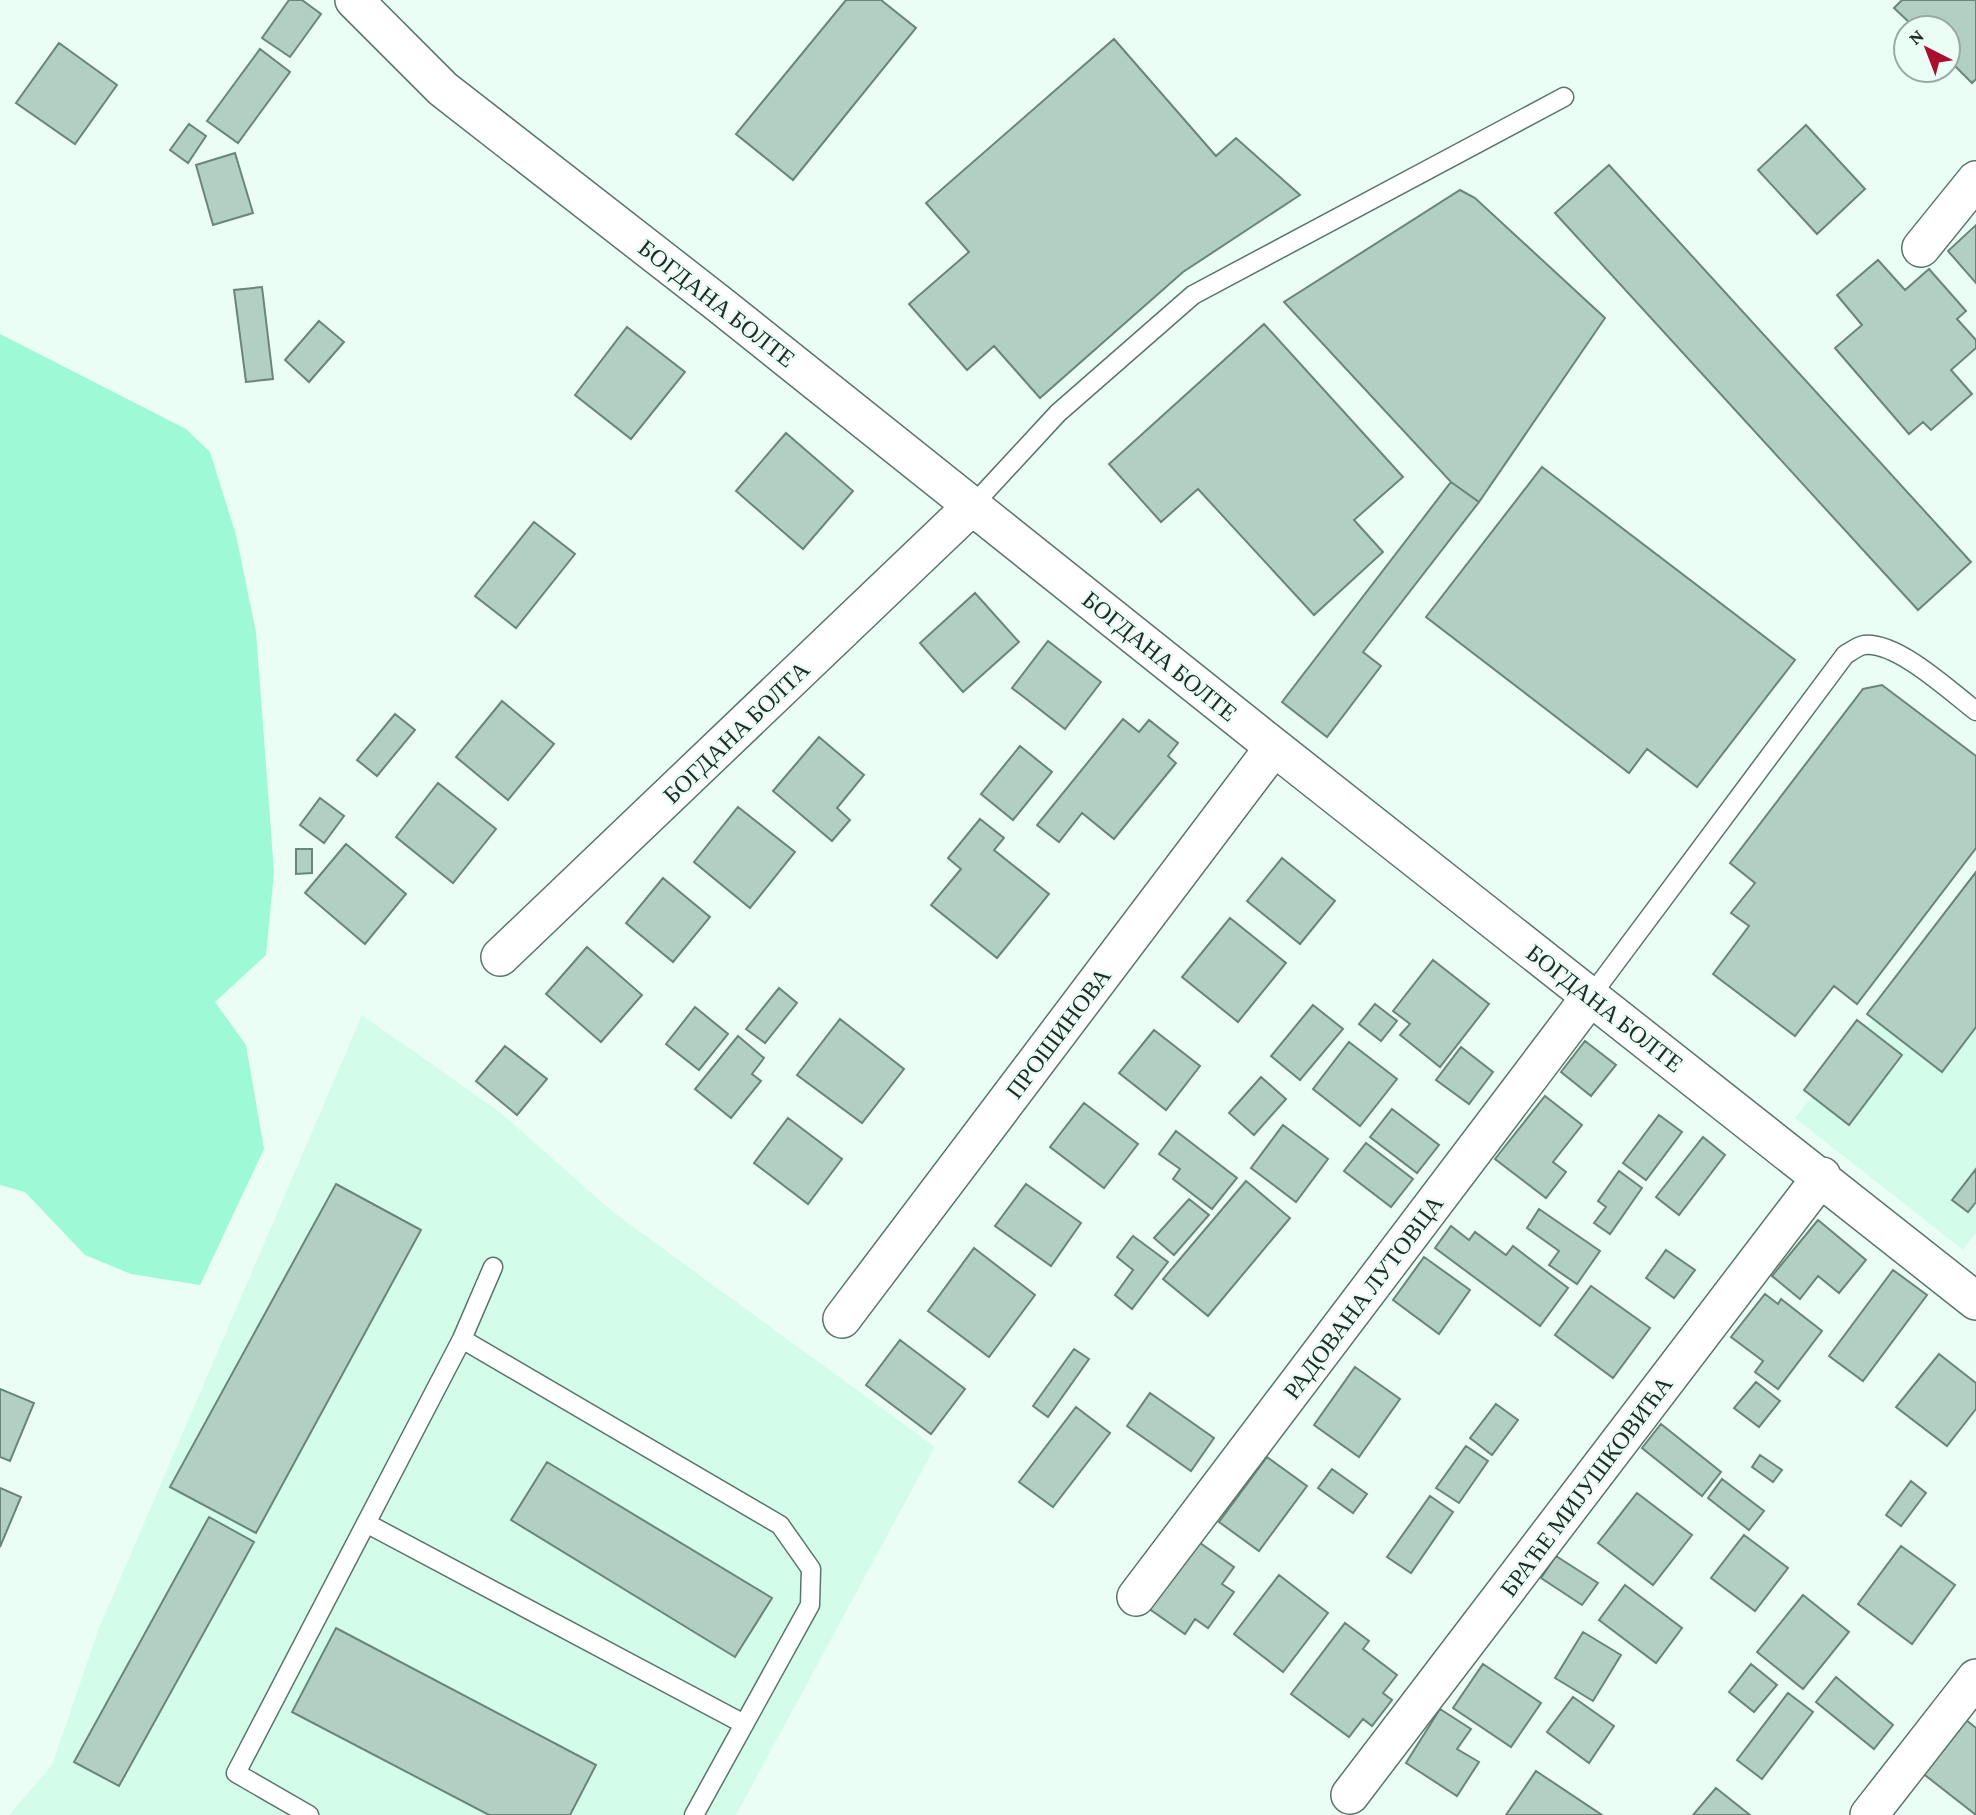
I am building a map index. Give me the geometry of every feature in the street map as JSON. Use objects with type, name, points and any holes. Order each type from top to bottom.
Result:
[{"type":"street","name":"БОГДАНА БОЛТЕ","points":[[354,0],[443,89],[1590,997],[1822,1176],[1976,1301]]},
{"type":"street","points":[[1920,248],[1976,180]]},
{"type":"street","name":"БОГДАНА БОЛТА","points":[[500,957],[972,506]]},
{"type":"street","name":"ПРОШИНОВА","points":[[842,1319],[1274,747]]},
{"type":"street","name":"РАДОВАНА ЛУТОВЦА","points":[[1136,1597],[1590,997]]},
{"type":"street","name":"БРАЋЕ МИЈУШКОВИЋА","points":[[1350,1795],[1822,1176]]},
{"type":"street","points":[[1869,1815],[1976,1678]]},
{"type":"lane","points":[[972,506],[1058,413],[1193,295],[1564,97]]},
{"type":"lane","points":[[1590,997],[1845,655],[1863,645],[1884,648],[1913,663],[1976,711]]},
{"type":"lane","points":[[309,1815],[236,1773],[462,1339],[493,1267]]},
{"type":"lane","points":[[462,1339],[780,1525],[811,1569],[810,1605],[694,1815]]},
{"type":"lane","points":[[366,1523],[744,1724]]},
{"type":"shaded area","points":[[1976,888],[1976,1233],[1963,1250],[1795,1118]]},
{"type":"shaded area","points":[[362,1015],[501,1113],[613,1212],[935,1447],[736,1815],[9,1815],[52,1765],[99,1628]]},
{"type":"green space","points":[[0,334],[186,429],[210,452],[236,535],[256,632],[274,872],[266,955],[215,1002],[246,1045],[264,1149],[200,1285],[131,1274],[85,1255],[25,1192],[0,1185]]},
{"type":"building","points":[[289,0],[302,0],[321,14],[290,57],[262,38]]},
{"type":"building","points":[[846,0],[881,0],[916,28],[793,180],[736,134]]},
{"type":"building","points":[[1902,0],[1976,0],[1976,79],[1972,83],[1962,73],[1962,14],[1900,14],[1894,8]]},
{"type":"building","points":[[1114,39],[1216,156],[1236,138],[1300,195],[1183,272],[1040,398],[994,346],[967,370],[909,304],[969,252],[926,203]]},
{"type":"building","points":[[59,43],[117,85],[75,144],[16,103]]},
{"type":"building","points":[[260,49],[290,72],[238,143],[207,121]]},
{"type":"building","points":[[189,124],[206,136],[188,163],[170,150]]},
{"type":"building","points":[[1806,125],[1865,189],[1817,234],[1758,170]]},
{"type":"building","points":[[235,153],[253,213],[213,225],[196,165]]},
{"type":"building","points":[[1609,165],[1971,562],[1918,610],[1555,213]]},
{"type":"building","points":[[1460,190],[1475,198],[1605,318],[1479,502],[1451,482],[1284,302]]},
{"type":"building","points":[[1976,225],[1976,283],[1948,251]]},
{"type":"building","points":[[1878,260],[1905,290],[1929,269],[1966,311],[1957,319],[1976,340],[1976,348],[1951,370],[1972,394],[1931,430],[1923,422],[1909,434],[1835,348],[1862,325],[1837,295]]},
{"type":"building","points":[[262,287],[273,379],[246,382],[234,290]]},
{"type":"building","points":[[319,321],[344,342],[309,382],[285,360]]},
{"type":"building","points":[[1264,324],[1403,477],[1354,520],[1383,552],[1314,615],[1198,489],[1161,522],[1109,464]]},
{"type":"building","points":[[627,327],[685,372],[631,439],[575,395]]},
{"type":"building","points":[[786,433],[853,491],[803,549],[736,491]]},
{"type":"building","points":[[1542,467],[1795,660],[1697,787],[1647,749],[1629,773],[1426,617]]},
{"type":"building","points":[[1451,482],[1479,502],[1363,652],[1381,666],[1327,737],[1282,702]]},
{"type":"building","points":[[534,522],[575,554],[516,628],[475,596]]},
{"type":"building","points":[[975,593],[1019,642],[963,692],[920,643]]},
{"type":"building","points":[[1048,641],[1101,682],[1065,729],[1012,688]]},
{"type":"building","points":[[1882,685],[1976,756],[1976,848],[1857,1004],[1834,986],[1795,1036],[1713,974],[1749,926],[1731,913],[1755,883],[1730,863],[1863,689]]},
{"type":"building","points":[[502,701],[554,744],[508,800],[456,757]]},
{"type":"building","points":[[395,714],[415,730],[377,776],[357,760]]},
{"type":"building","points":[[1123,719],[1139,732],[1149,720],[1178,743],[1168,756],[1176,763],[1114,839],[1082,813],[1059,842],[1037,825]]},
{"type":"building","points":[[819,737],[864,775],[837,808],[850,820],[832,841],[773,791]]},
{"type":"building","points":[[1020,746],[1052,772],[1013,820],[981,794]]},
{"type":"building","points":[[438,783],[496,829],[453,883],[396,837]]},
{"type":"building","points":[[320,798],[344,816],[324,843],[300,825]]},
{"type":"building","points":[[738,807],[795,852],[750,908],[694,862]]},
{"type":"building","points":[[980,819],[1004,838],[994,850],[1049,894],[997,958],[931,905],[961,869],[948,858]]},
{"type":"building","points":[[346,844],[406,894],[365,944],[305,893]]},
{"type":"building","points":[[296,849],[312,849],[312,873],[296,874]]},
{"type":"building","points":[[1282,858],[1335,901],[1300,944],[1247,901]]},
{"type":"building","points":[[1976,872],[1976,1027],[1942,1072],[1867,1014]]},
{"type":"building","points":[[663,878],[710,917],[673,962],[626,923]]},
{"type":"building","points":[[1230,918],[1286,963],[1238,1022],[1182,977]]},
{"type":"building","points":[[587,947],[642,995],[601,1042],[546,994]]},
{"type":"building","points":[[1433,960],[1489,1004],[1440,1067],[1400,1035],[1410,1024],[1393,1011]]},
{"type":"building","points":[[779,988],[797,1003],[765,1043],[746,1029]]},
{"type":"building","points":[[1375,1004],[1397,1021],[1381,1041],[1359,1024]]},
{"type":"building","points":[[1313,1005],[1343,1029],[1300,1080],[1271,1056]]},
{"type":"building","points":[[695,1007],[728,1034],[699,1070],[666,1044]]},
{"type":"building","points":[[840,1019],[904,1069],[862,1123],[797,1075]]},
{"type":"building","points":[[1857,1020],[1902,1055],[1849,1125],[1804,1090]]},
{"type":"building","points":[[1154,1030],[1200,1066],[1166,1110],[1119,1073]]},
{"type":"building","points":[[738,1036],[764,1058],[752,1074],[761,1081],[731,1118],[695,1089]]},
{"type":"building","points":[[1585,1041],[1616,1065],[1591,1096],[1561,1072]]},
{"type":"building","points":[[1349,1042],[1397,1079],[1360,1126],[1313,1089]]},
{"type":"building","points":[[505,1046],[547,1079],[517,1115],[476,1081]]},
{"type":"building","points":[[1461,1047],[1493,1072],[1469,1104],[1436,1080]]},
{"type":"building","points":[[1261,1077],[1286,1099],[1254,1135],[1229,1113]]},
{"type":"building","points":[[1545,1096],[1582,1125],[1553,1162],[1566,1172],[1546,1198],[1495,1159]]},
{"type":"building","points":[[1084,1103],[1138,1144],[1104,1188],[1050,1147]]},
{"type":"building","points":[[1392,1109],[1439,1145],[1417,1173],[1370,1137]]},
{"type":"building","points":[[1659,1115],[1682,1132],[1646,1180],[1623,1163]]},
{"type":"building","points":[[788,1118],[842,1159],[808,1204],[754,1163]]},
{"type":"building","points":[[1283,1125],[1328,1159],[1296,1202],[1251,1168]]},
{"type":"building","points":[[1176,1131],[1237,1178],[1212,1209],[1173,1179],[1180,1169],[1159,1154]]},
{"type":"building","points":[[1703,1137],[1725,1155],[1679,1215],[1656,1197]]},
{"type":"building","points":[[1366,1143],[1413,1179],[1391,1207],[1344,1171]]},
{"type":"building","points":[[1976,1169],[1976,1202],[1968,1212],[1952,1200]]},
{"type":"building","points":[[1619,1171],[1642,1188],[1610,1234],[1594,1223],[1606,1207],[1598,1201]]},
{"type":"building","points":[[1246,1181],[1290,1218],[1208,1316],[1163,1279]]},
{"type":"building","points":[[336,1184],[421,1230],[256,1533],[170,1487]]},
{"type":"building","points":[[1026,1184],[1081,1223],[1051,1266],[995,1226]]},
{"type":"building","points":[[1189,1199],[1209,1215],[1174,1255],[1154,1238]]},
{"type":"building","points":[[1539,1209],[1600,1251],[1577,1284],[1549,1265],[1559,1251],[1527,1228]]},
{"type":"building","points":[[1818,1220],[1866,1260],[1839,1293],[1818,1276],[1800,1299],[1772,1276]]},
{"type":"building","points":[[1451,1226],[1469,1240],[1475,1232],[1506,1255],[1513,1246],[1568,1288],[1540,1326],[1435,1248]]},
{"type":"building","points":[[1133,1236],[1168,1262],[1132,1309],[1115,1295],[1133,1270],[1117,1257]]},
{"type":"building","points":[[974,1248],[1035,1295],[989,1357],[928,1311]]},
{"type":"building","points":[[1666,1250],[1695,1270],[1674,1298],[1646,1278]]},
{"type":"building","points":[[1424,1257],[1470,1290],[1439,1334],[1393,1300]]},
{"type":"building","points":[[1893,1270],[1927,1295],[1863,1381],[1829,1356]]},
{"type":"building","points":[[1591,1286],[1650,1328],[1613,1378],[1555,1335]]},
{"type":"building","points":[[1765,1294],[1778,1304],[1781,1299],[1822,1331],[1778,1389],[1755,1372],[1763,1361],[1731,1337]]},
{"type":"building","points":[[900,1340],[965,1389],[931,1434],[866,1385]]},
{"type":"building","points":[[1074,1349],[1089,1359],[1048,1417],[1033,1406]]},
{"type":"building","points":[[1939,1354],[1976,1383],[1976,1409],[1947,1446],[1896,1407]]},
{"type":"building","points":[[1355,1367],[1400,1399],[1359,1457],[1314,1425]]},
{"type":"building","points":[[1756,1382],[1780,1401],[1759,1427],[1734,1408]]},
{"type":"building","points":[[0,1389],[34,1403],[10,1461],[0,1457]]},
{"type":"building","points":[[1150,1393],[1214,1438],[1191,1471],[1127,1426]]},
{"type":"building","points":[[1496,1404],[1518,1420],[1492,1455],[1470,1438]]},
{"type":"building","points":[[1076,1407],[1110,1433],[1053,1507],[1019,1482]]},
{"type":"building","points":[[1661,1424],[1721,1472],[1702,1496],[1642,1448]]},
{"type":"building","points":[[1466,1446],[1488,1461],[1459,1503],[1436,1488]]},
{"type":"building","points":[[1760,1455],[1782,1470],[1773,1482],[1752,1467]]},
{"type":"building","points":[[1267,1457],[1307,1486],[1259,1551],[1219,1522]]},
{"type":"building","points":[[547,1462],[772,1598],[735,1657],[511,1520]]},
{"type":"building","points":[[1332,1469],[1367,1494],[1353,1513],[1318,1488]]},
{"type":"building","points":[[1722,1479],[1764,1511],[1749,1530],[1708,1498]]},
{"type":"building","points":[[1911,1481],[1926,1493],[1901,1526],[1886,1515]]},
{"type":"building","points":[[0,1488],[21,1497],[0,1547]]},
{"type":"building","points":[[1637,1493],[1692,1535],[1653,1585],[1598,1543]]},
{"type":"building","points":[[1430,1496],[1453,1512],[1411,1573],[1387,1557]]},
{"type":"building","points":[[209,1517],[254,1542],[119,1786],[74,1762]]},
{"type":"building","points":[[1744,1535],[1788,1568],[1755,1611],[1711,1578]]},
{"type":"building","points":[[1196,1540],[1234,1567],[1222,1584],[1234,1592],[1208,1628],[1195,1619],[1185,1634],[1148,1608]]},
{"type":"building","points":[[1901,1546],[1955,1585],[1912,1644],[1858,1604]]},
{"type":"building","points":[[1556,1556],[1598,1583],[1582,1605],[1541,1578]]},
{"type":"building","points":[[1279,1575],[1328,1613],[1283,1672],[1234,1634]]},
{"type":"building","points":[[1625,1585],[1682,1628],[1656,1663],[1599,1620]]},
{"type":"building","points":[[1803,1595],[1849,1632],[1803,1689],[1757,1652]]},
{"type":"building","points":[[1345,1623],[1369,1641],[1363,1649],[1397,1675],[1383,1693],[1392,1700],[1372,1726],[1363,1719],[1349,1737],[1291,1694]]},
{"type":"building","points":[[336,1628],[596,1765],[570,1815],[489,1815],[292,1712]]},
{"type":"building","points":[[1583,1632],[1621,1655],[1593,1701],[1555,1678]]},
{"type":"building","points":[[1483,1664],[1541,1703],[1511,1747],[1453,1708]]},
{"type":"building","points":[[1751,1664],[1777,1685],[1754,1712],[1729,1692]]},
{"type":"building","points":[[1836,1677],[1893,1725],[1874,1749],[1816,1702]]},
{"type":"building","points":[[1788,1693],[1813,1712],[1762,1779],[1737,1760]]},
{"type":"building","points":[[1573,1697],[1614,1726],[1589,1763],[1547,1732]]},
{"type":"building","points":[[1440,1709],[1471,1729],[1457,1749],[1479,1762],[1457,1796],[1406,1763]]},
{"type":"building","points":[[1965,1719],[1976,1728],[1976,1815],[1921,1772]]},
{"type":"building","points":[[1536,1771],[1602,1815],[1506,1815]]},
{"type":"building","points":[[1716,1788],[1750,1815],[1693,1815]]}]
